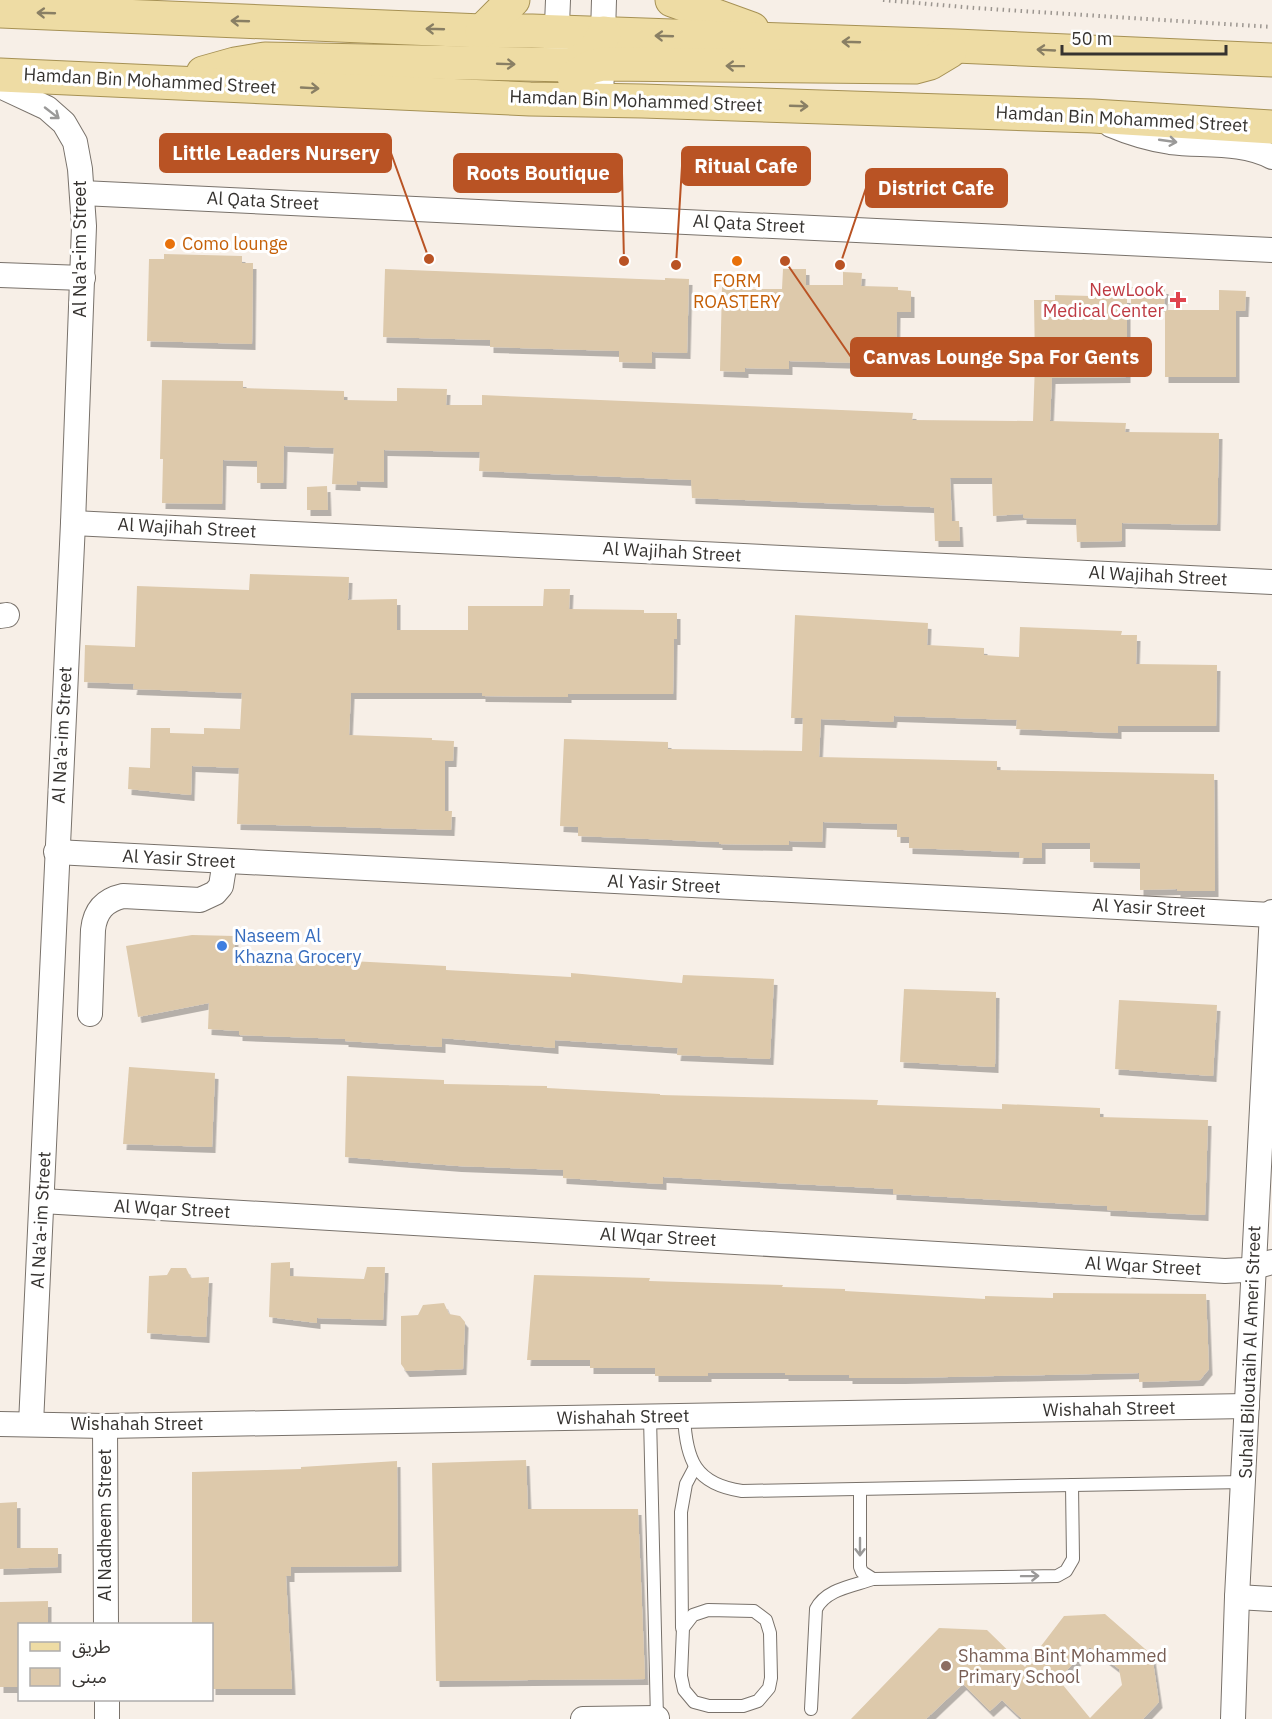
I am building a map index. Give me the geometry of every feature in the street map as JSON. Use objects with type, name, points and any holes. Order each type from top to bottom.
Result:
[{"type":"main road","points":[[482,31],[513,0]]},
{"type":"main road","points":[[672,0],[785,40]]},
{"type":"main road","points":[[0,11],[482,31],[557,32],[604,49],[915,67],[937,59],[956,46]]},
{"type":"main road","points":[[178,82],[206,71],[265,59],[555,66],[583,61],[594,52],[604,49],[785,40],[1272,60]]},
{"type":"main road","points":[[554,99],[565,85],[604,49]]},
{"type":"main road","name":"Hamdan Bin Mohammed Street","points":[[0,75],[554,99],[1093,116],[1272,127]]},
{"type":"street","points":[[554,99],[558,0]]},
{"type":"street","points":[[601,100],[604,0]]},
{"type":"street","name":"Al Na'a-im Street","points":[[0,86],[47,108],[64,123],[75,142],[80,169],[84,226],[73,522],[31,1424]]},
{"type":"street","points":[[1093,116],[1149,138],[1169,142],[1254,149],[1272,157]]},
{"type":"street","name":"Al Qata Street","points":[[82,193],[1272,250]]},
{"type":"street","points":[[0,275],[82,278]]},
{"type":"street","name":"Al Wajihah Street","points":[[73,522],[1272,582]]},
{"type":"street","name":"Al Yasir Street","points":[[56,852],[1272,914]]},
{"type":"street","points":[[90,1014],[93,930],[94,920],[99,911],[114,898],[123,896],[192,901],[208,897],[221,886],[225,861]]},
{"type":"street","name":"Suhail Biloutaih Al Ameri Street","points":[[1233,1719],[1247,1406],[1262,1264],[1272,914]]},
{"type":"street","name":"Al Wqar Street","points":[[42,1201],[1225,1271],[1244,1270],[1262,1264]]},
{"type":"street","name":"Wishahah Street","points":[[0,1424],[105,1426],[1247,1406]]},
{"type":"street","name":"Al Nadheem Street","points":[[105,1426],[106,1623]]},
{"type":"street","points":[[1237,1597],[1272,1599]]},
{"type":"street","points":[[107,1701],[107,1719]]},
{"type":"street","points":[[583,1719],[657,1718]]},
{"type":"lane","points":[[684,1416],[688,1454],[695,1467],[708,1480],[724,1488],[742,1491],[1244,1482]]},
{"type":"lane","points":[[650,1417],[657,1718]]},
{"type":"lane","points":[[682,1636],[687,1620],[700,1611],[754,1611],[760,1615],[766,1620],[770,1634],[771,1678],[764,1695],[758,1701],[743,1706],[709,1706],[694,1702],[684,1690],[682,1683],[681,1512],[684,1491],[695,1467]]},
{"type":"lane","points":[[812,1709],[816,1609],[825,1597],[873,1579],[1057,1576],[1066,1571],[1073,1559],[1072,1485]]},
{"type":"lane","points":[[860,1489],[860,1567],[862,1572],[873,1579]]},
{"type":"path","points":[[883,0],[1272,27]]},
{"type":"building","points":[[164,254],[242,256],[242,263],[253,263],[252,344],[147,341],[149,259],[164,259]]},
{"type":"building","points":[[385,269],[689,279],[687,353],[652,352],[652,363],[619,362],[619,351],[490,347],[490,340],[383,337]]},
{"type":"building","points":[[783,269],[806,269],[806,285],[843,285],[843,272],[862,273],[861,286],[898,287],[898,290],[911,291],[911,312],[897,312],[896,364],[789,361],[789,369],[745,368],[745,372],[720,371],[722,287],[782,289]]},
{"type":"building","points":[[1131,287],[1165,288],[1164,306],[1131,305]]},
{"type":"building","points":[[1219,290],[1246,291],[1245,311],[1236,311],[1236,377],[1165,377],[1165,310],[1219,310]]},
{"type":"building","points":[[1055,295],[1127,297],[1127,377],[1052,378],[1050,421],[1126,423],[1125,432],[1219,433],[1217,525],[1122,523],[1122,541],[1077,542],[1076,519],[1023,518],[1023,514],[993,516],[992,478],[950,478],[952,521],[959,521],[960,541],[935,541],[934,508],[930,507],[692,498],[691,480],[479,471],[480,452],[384,450],[384,482],[357,481],[357,485],[332,484],[334,448],[284,446],[283,483],[257,483],[257,461],[223,460],[222,504],[162,503],[163,459],[160,459],[162,380],[243,381],[243,388],[344,391],[344,400],[397,401],[397,388],[447,389],[446,405],[482,405],[482,395],[913,413],[912,420],[1033,421],[1034,300],[1055,300]]},
{"type":"building","points":[[327,486],[328,510],[307,510],[307,487]]},
{"type":"building","points":[[250,574],[349,577],[348,600],[397,599],[397,630],[468,630],[468,606],[543,606],[544,589],[570,589],[569,609],[677,613],[673,694],[568,694],[568,697],[482,696],[482,693],[351,693],[349,735],[454,741],[453,761],[445,761],[445,811],[452,811],[451,830],[237,824],[239,768],[192,766],[191,795],[128,789],[129,767],[150,768],[151,728],[170,728],[170,733],[204,734],[204,728],[240,729],[242,693],[133,689],[134,684],[84,682],[85,645],[135,647],[137,586],[249,590]]},
{"type":"building","points":[[795,615],[928,623],[927,645],[984,648],[984,655],[1019,657],[1020,627],[1122,631],[1121,635],[1137,635],[1136,664],[1217,665],[1216,726],[1118,726],[1118,733],[1016,729],[1017,720],[894,716],[893,722],[821,719],[819,757],[997,761],[997,770],[1214,774],[1215,891],[1140,890],[1140,863],[1090,862],[1090,843],[1042,843],[1042,858],[1019,858],[1020,852],[909,848],[909,837],[897,837],[897,824],[823,822],[822,842],[789,841],[789,845],[719,844],[719,842],[578,836],[578,827],[560,826],[564,739],[668,742],[668,749],[802,751],[803,718],[791,718]]},
{"type":"building","points":[[192,935],[235,936],[234,960],[351,961],[446,966],[446,970],[571,977],[571,973],[682,983],[683,975],[774,979],[770,1059],[677,1055],[678,1048],[555,1040],[555,1048],[442,1038],[442,1047],[345,1041],[345,1039],[239,1035],[239,1031],[208,1029],[209,1003],[138,1017],[126,946]]},
{"type":"building","points":[[904,989],[996,992],[995,1067],[900,1062]]},
{"type":"building","points":[[1119,1000],[1217,1005],[1213,1076],[1115,1069]]},
{"type":"building","points":[[129,1067],[215,1073],[212,1147],[123,1144]]},
{"type":"building","points":[[347,1076],[444,1080],[444,1084],[547,1086],[547,1088],[660,1095],[878,1100],[877,1105],[1002,1109],[1002,1104],[1100,1108],[1100,1117],[1208,1120],[1205,1215],[1107,1210],[1107,1206],[893,1194],[893,1189],[663,1177],[663,1184],[563,1178],[563,1170],[458,1166],[345,1157]]},
{"type":"building","points":[[290,1262],[290,1276],[364,1279],[367,1267],[385,1267],[383,1320],[317,1318],[317,1323],[269,1317],[271,1263]]},
{"type":"building","points":[[171,1268],[186,1268],[191,1278],[209,1277],[206,1337],[147,1333],[149,1276],[167,1275]]},
{"type":"building","points":[[534,1275],[783,1285],[782,1287],[985,1299],[985,1296],[1053,1298],[1053,1293],[1206,1294],[1209,1369],[1200,1380],[1139,1382],[1139,1373],[902,1378],[849,1378],[849,1375],[785,1375],[785,1373],[655,1376],[655,1368],[590,1368],[590,1360],[527,1360]]},
{"type":"building","points":[[444,1303],[449,1314],[460,1316],[465,1322],[463,1369],[406,1371],[401,1364],[401,1316],[418,1315],[423,1305]]},
{"type":"building","points":[[526,1460],[528,1509],[638,1509],[645,1679],[436,1681],[432,1463]]},
{"type":"building","points":[[397,1461],[398,1566],[291,1567],[291,1576],[286,1576],[292,1689],[213,1689],[213,1623],[192,1623],[192,1472],[301,1469],[301,1467]]},
{"type":"building","points":[[17,1502],[17,1548],[58,1548],[58,1567],[0,1569],[0,1503]]},
{"type":"building","points":[[48,1601],[48,1623],[18,1623],[18,1687],[0,1687],[0,1602]]},
{"type":"building","points":[[1105,1614],[1152,1655],[1159,1702],[1143,1719],[1022,1719],[1002,1700],[990,1711],[963,1684],[926,1719],[851,1719],[939,1628],[987,1630],[1025,1667],[1064,1616]],"holes":[[[1090,1647],[1119,1669],[1122,1685],[1090,1718],[1058,1679]]]},
{"type":"place","name":"Como lounge","points":[[170,244]]},
{"type":"place","name":"Little Leaders Nursery","points":[[429,259]]},
{"type":"place","name":"Roots Boutique","points":[[624,261]]},
{"type":"place","name":"FORM ROASTERY","points":[[737,261]]},
{"type":"place","name":"Canvas Lounge Spa For Gents","points":[[785,261]]},
{"type":"place","name":"Ritual Cafe","points":[[676,265]]},
{"type":"place","name":"District Cafe","points":[[840,265]]},
{"type":"place","name":"NewLook Medical Center","points":[[1178,300]]},
{"type":"place","name":"Naseem Al Khazna Grocery","points":[[222,946]]},
{"type":"place","name":"Shamma Bint Mohammed Primary School","points":[[946,1666]]}]
